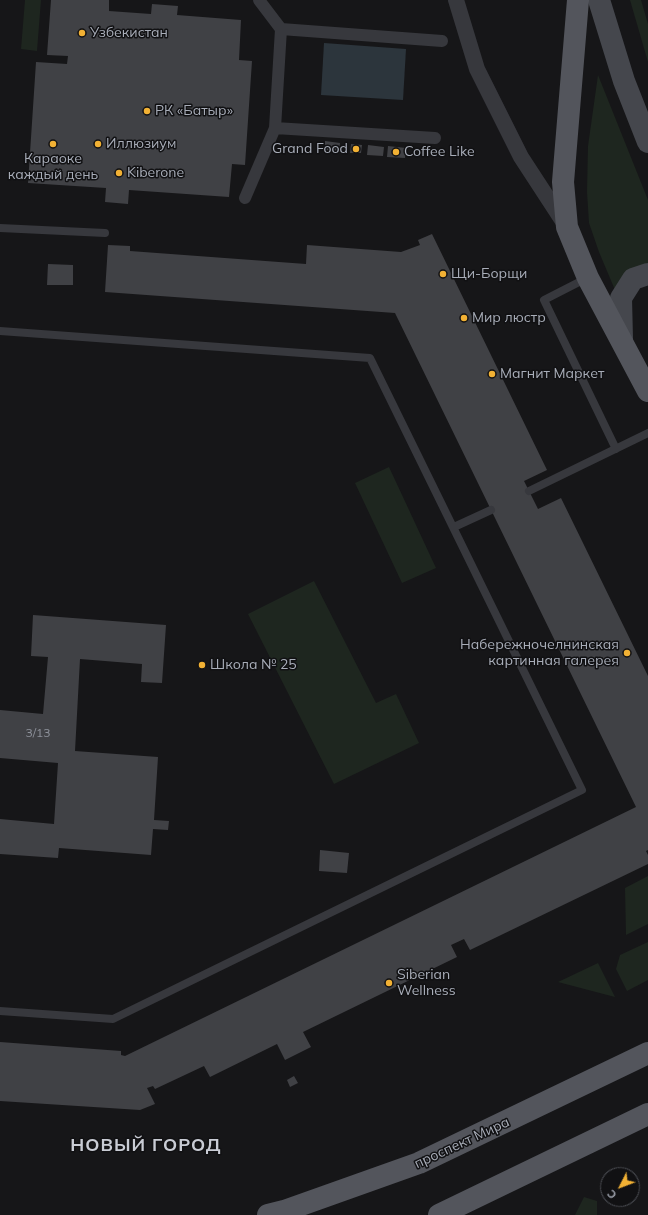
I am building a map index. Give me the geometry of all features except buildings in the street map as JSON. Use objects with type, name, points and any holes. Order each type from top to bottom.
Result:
[{"type":"main road","points":[[578,0],[563,182],[567,227],[588,278],[622,339],[648,391]]},
{"type":"main road","points":[[599,0],[624,81],[648,142]]},
{"type":"main road","points":[[622,339],[621,298],[633,279],[648,274]]},
{"type":"main road","name":"проспект Мира","points":[[268,1215],[284,1211],[419,1163],[648,1054]]},
{"type":"main road","points":[[453,1212],[648,1114]]},
{"type":"street","points":[[245,198],[275,128],[281,29],[259,0]]},
{"type":"street","points":[[456,0],[477,69],[521,157],[567,227]]},
{"type":"street","points":[[281,29],[442,41]]},
{"type":"street","points":[[275,128],[435,138]]},
{"type":"lane","points":[[0,228],[105,233]]},
{"type":"lane","points":[[588,278],[544,300],[616,449]]},
{"type":"lane","points":[[0,331],[370,358],[582,790],[113,1019],[41,1010],[0,1011]]},
{"type":"lane","points":[[529,491],[648,433]]},
{"type":"lane","points":[[454,527],[491,510]]},
{"type":"shaded area","points":[[25,0],[41,0],[37,51],[21,49]]},
{"type":"shaded area","points":[[630,0],[641,0],[648,24],[648,62]]},
{"type":"shaded area","points":[[324,43],[406,49],[403,100],[321,95]]},
{"type":"shaded area","points":[[598,75],[648,200],[648,265],[615,290],[589,223],[587,192],[588,146]]},
{"type":"shaded area","points":[[389,467],[436,568],[402,583],[355,483]]},
{"type":"shaded area","points":[[314,581],[376,703],[396,694],[419,743],[334,784],[248,614]]},
{"type":"shaded area","points":[[648,876],[648,924],[626,935],[625,888]]},
{"type":"shaded area","points":[[648,942],[648,980],[627,991],[616,969],[620,955]]},
{"type":"shaded area","points":[[598,963],[615,997],[558,982]]},
{"type":"shaded area","points":[[584,1197],[597,1201],[597,1215],[575,1215]]},
{"type":"place","name":"Узбекистан","points":[[82,33]]},
{"type":"place","name":"РК «Батыр»","points":[[147,111]]},
{"type":"place","name":"Караоке каждый день","points":[[53,144]]},
{"type":"place","name":"Иллюзиум","points":[[98,144]]},
{"type":"place","name":"Grand Food","points":[[356,149]]},
{"type":"place","name":"Coffee Like","points":[[396,152]]},
{"type":"place","name":"Kiberone","points":[[119,173]]},
{"type":"place","name":"Щи-Борщи","points":[[443,274]]},
{"type":"place","name":"Мир люстр","points":[[464,318]]},
{"type":"place","name":"Магнит Маркет","points":[[492,374]]},
{"type":"place","name":"Набережночелнинская картинная галерея","points":[[627,653]]},
{"type":"place","name":"Школа № 25","points":[[202,665]]},
{"type":"place","name":"Siberian Wellness","points":[[389,983]]},
{"type":"district","name":"НОВЫЙ ГОРОД","points":[[146,1146]]}]
